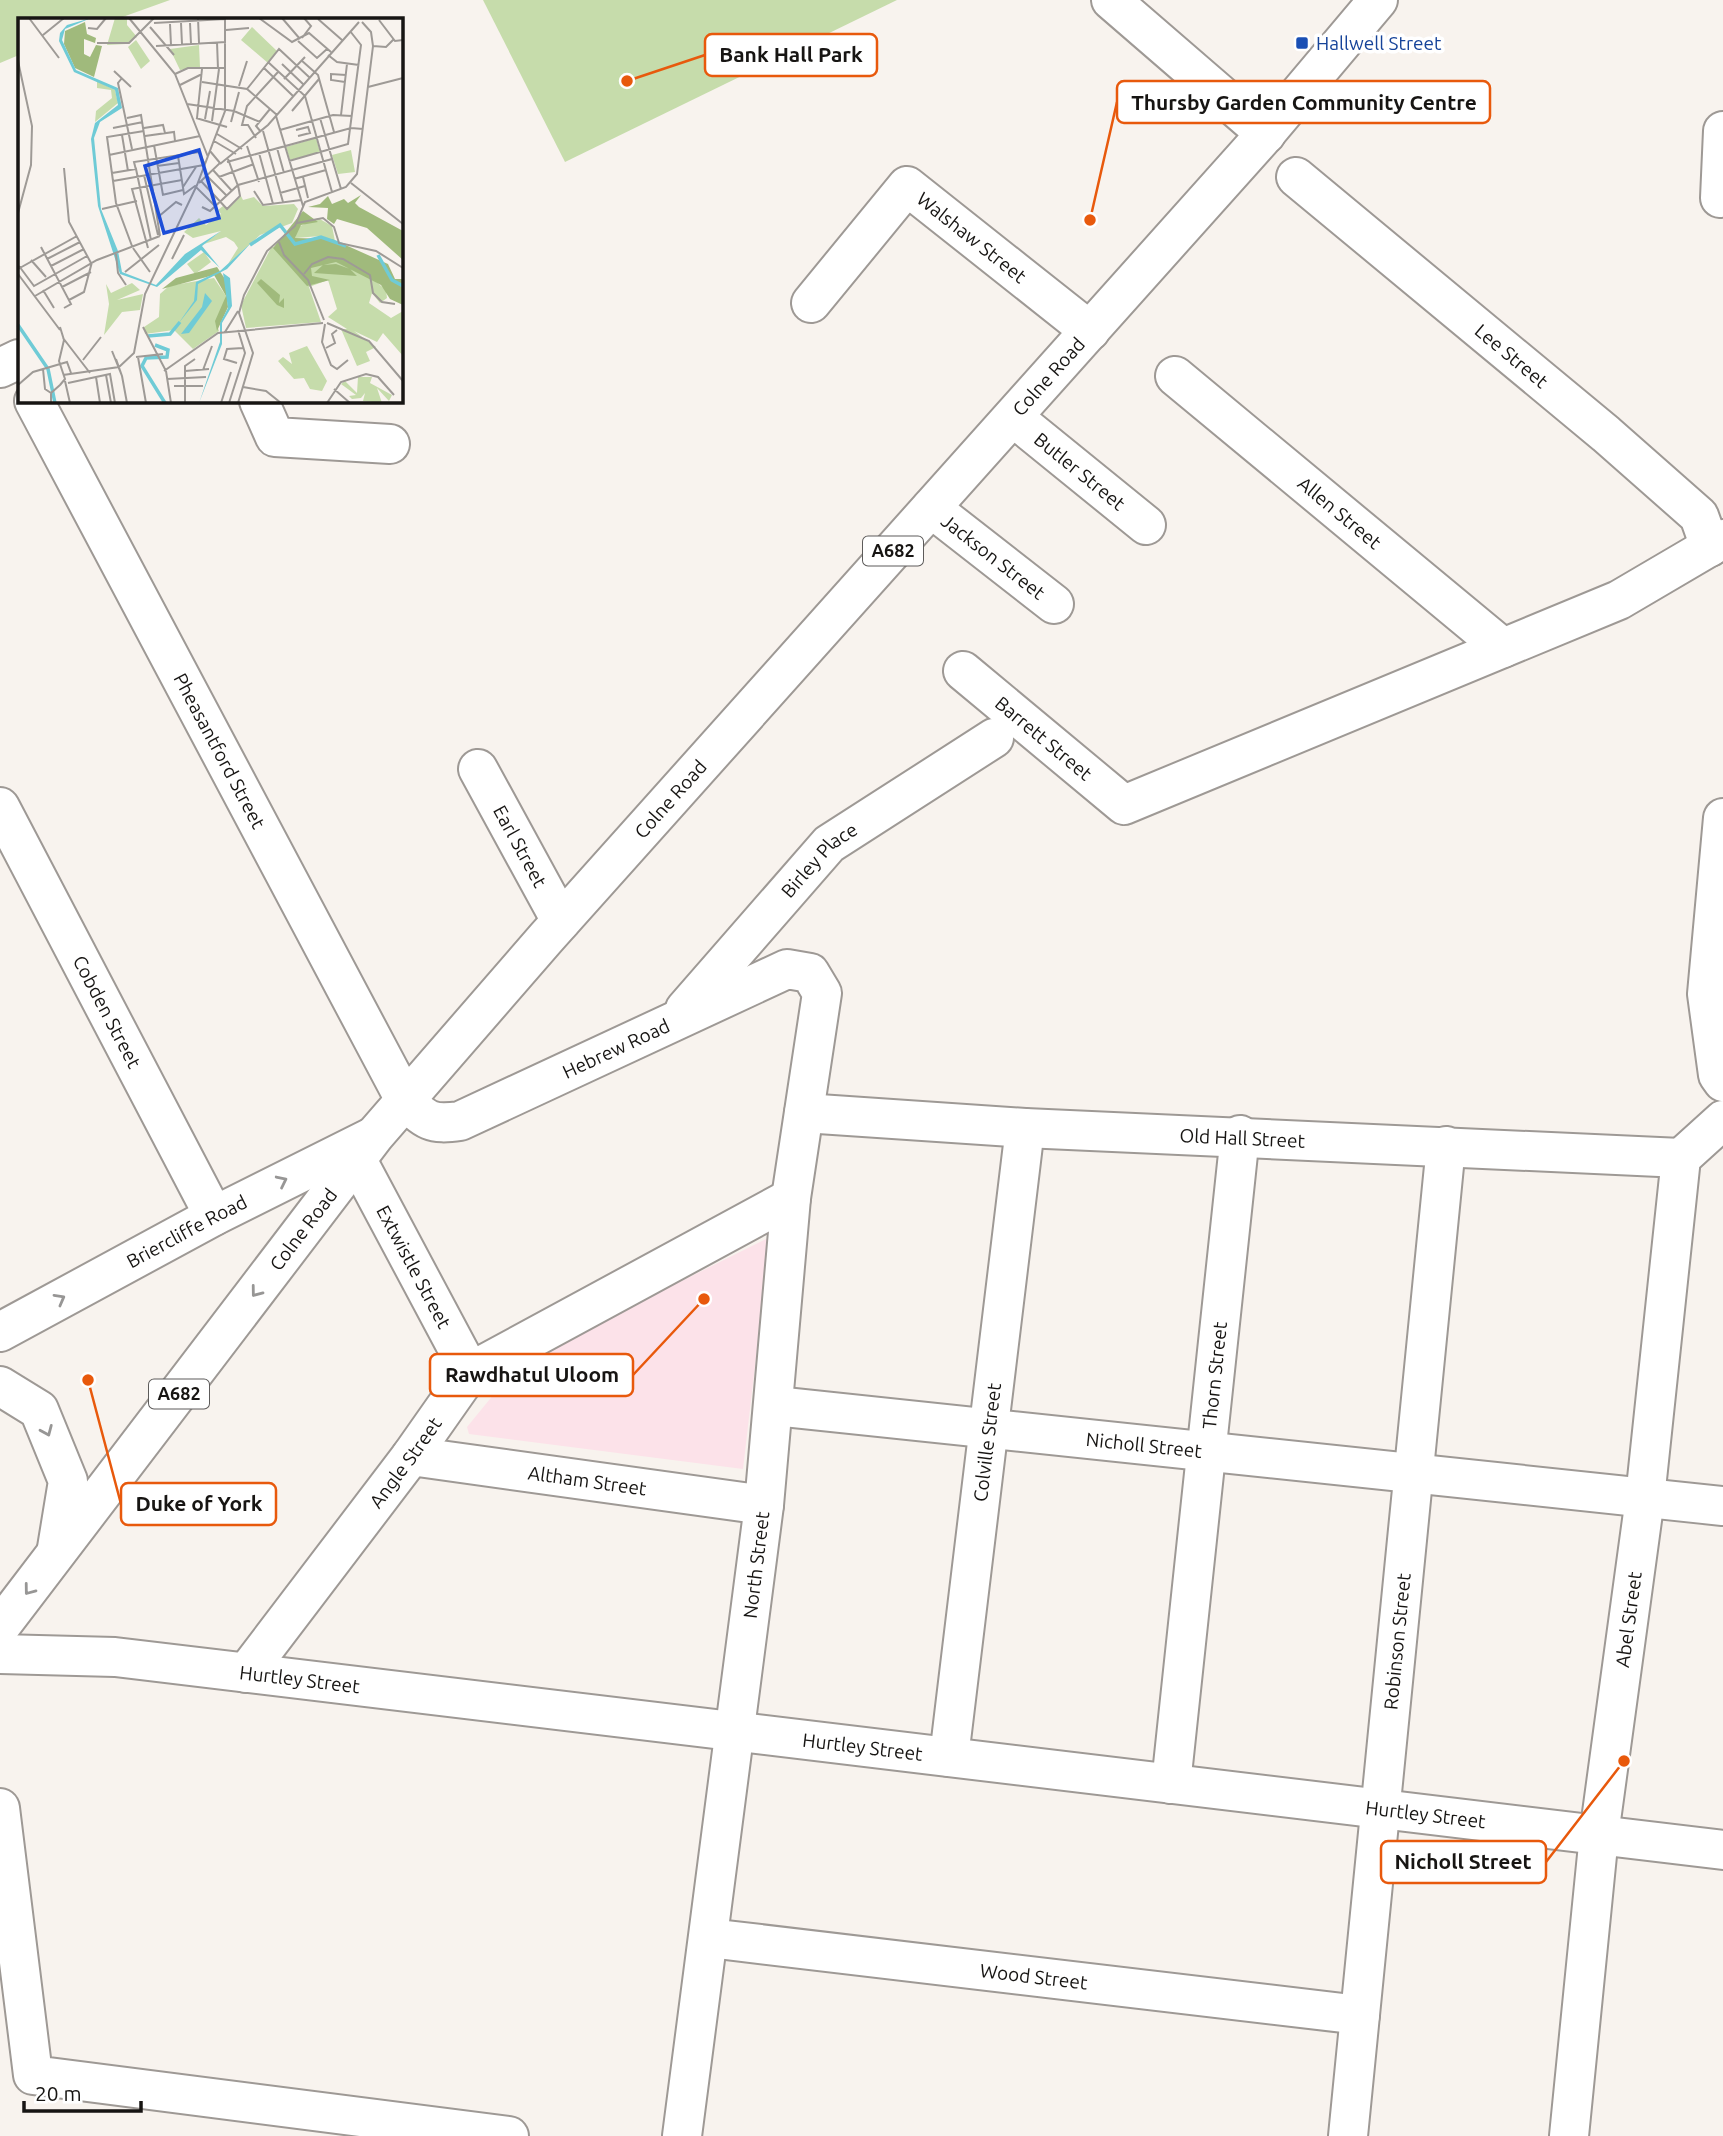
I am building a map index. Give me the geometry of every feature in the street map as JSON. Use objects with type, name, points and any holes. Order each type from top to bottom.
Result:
[{"type":"street","points":[[1111,0],[1266,134]]},
{"type":"street","name":"Colne Road","points":[[0,1627],[405,1100],[561,921],[1266,134],[1378,0]]},
{"type":"street","points":[[1720,198],[1723,131]]},
{"type":"street","name":"Lee Street","points":[[1296,177],[1606,434],[1699,516],[1717,543]]},
{"type":"street","name":"Walshaw Street","points":[[811,303],[907,186],[1090,331]]},
{"type":"street","name":"Allen Street","points":[[1175,376],[1503,648]]},
{"type":"street","name":"Pheasantford Street","points":[[35,402],[405,1100]]},
{"type":"street","points":[[259,402],[275,437],[390,444]]},
{"type":"street","name":"Butler Street","points":[[1013,416],[1146,525]]},
{"type":"street","name":"Jackson Street","points":[[931,508],[1055,604]]},
{"type":"street","points":[[1503,648],[1619,600],[1717,543]]},
{"type":"street","name":"Barrett Street","points":[[963,671],[1124,806],[1503,648]]},
{"type":"street","name":"Birley Place","points":[[677,1018],[829,844],[994,738]]},
{"type":"street","name":"Earl Street","points":[[478,769],[561,921]]},
{"type":"street","name":"Cobden Street","points":[[0,807],[214,1216]]},
{"type":"street","points":[[1723,818],[1707,995],[1718,1075],[1723,1082]]},
{"type":"street","name":"Hebrew Road","points":[[405,1100],[431,1122],[460,1121],[677,1018],[787,970],[810,972],[822,993]]},
{"type":"street","name":"North Street","points":[[682,2136],[764,1505],[775,1406],[791,1198],[822,993]]},
{"type":"street","name":"Old Hall Street","points":[[804,1113],[1025,1128],[1240,1135],[1681,1158]]},
{"type":"street","points":[[1681,1158],[1723,1120]]},
{"type":"street","name":"Colville Street","points":[[949,1757],[1025,1128]]},
{"type":"street","name":"Thorn Street","points":[[1171,1784],[1240,1135]]},
{"type":"street","name":"Robinson Street","points":[[1348,2136],[1446,1146]]},
{"type":"street","name":"Briercliffe Road","points":[[0,1332],[214,1216],[366,1148]]},
{"type":"street","name":"Extwistle Street","points":[[366,1148],[470,1372]]},
{"type":"street","name":"Abel Street","points":[[1569,2136],[1600,1835],[1646,1498],[1681,1158]]},
{"type":"street","name":"Angle Street","points":[[246,1672],[411,1455],[470,1372],[791,1198]]},
{"type":"street","name":"A682","points":[[0,1386],[38,1409],[68,1481],[55,1554]]},
{"type":"street","name":"Nicholl Street","points":[[775,1406],[1723,1506]]},
{"type":"street","name":"Altham Street","points":[[411,1455],[764,1505]]},
{"type":"street","name":"Hurtley Street","points":[[0,1654],[116,1657],[1723,1850]]},
{"type":"street","points":[[0,1808],[33,2075],[470,2134],[509,2136]]},
{"type":"street","name":"Wood Street","points":[[709,1938],[1360,2015]]},
{"type":"shaded area","points":[[770,1237],[743,1469],[469,1434],[467,1427],[521,1361]]},
{"type":"green space","points":[[0,0],[170,0],[120,18],[18,18],[18,55],[0,63]]},
{"type":"green space","points":[[483,0],[897,0],[565,162]]},
{"type":"place","name":"Hallwell Street","points":[[1302,43]]},
{"type":"place","name":"Bank Hall Park","points":[[627,81]]},
{"type":"place","name":"Thursby Garden Community Centre","points":[[1090,220]]},
{"type":"place","name":"Rawdhatul Uloom","points":[[704,1299]]},
{"type":"place","name":"Duke of York","points":[[88,1380]]},
{"type":"place","name":"Nicholl Street","points":[[1624,1761]]}]
